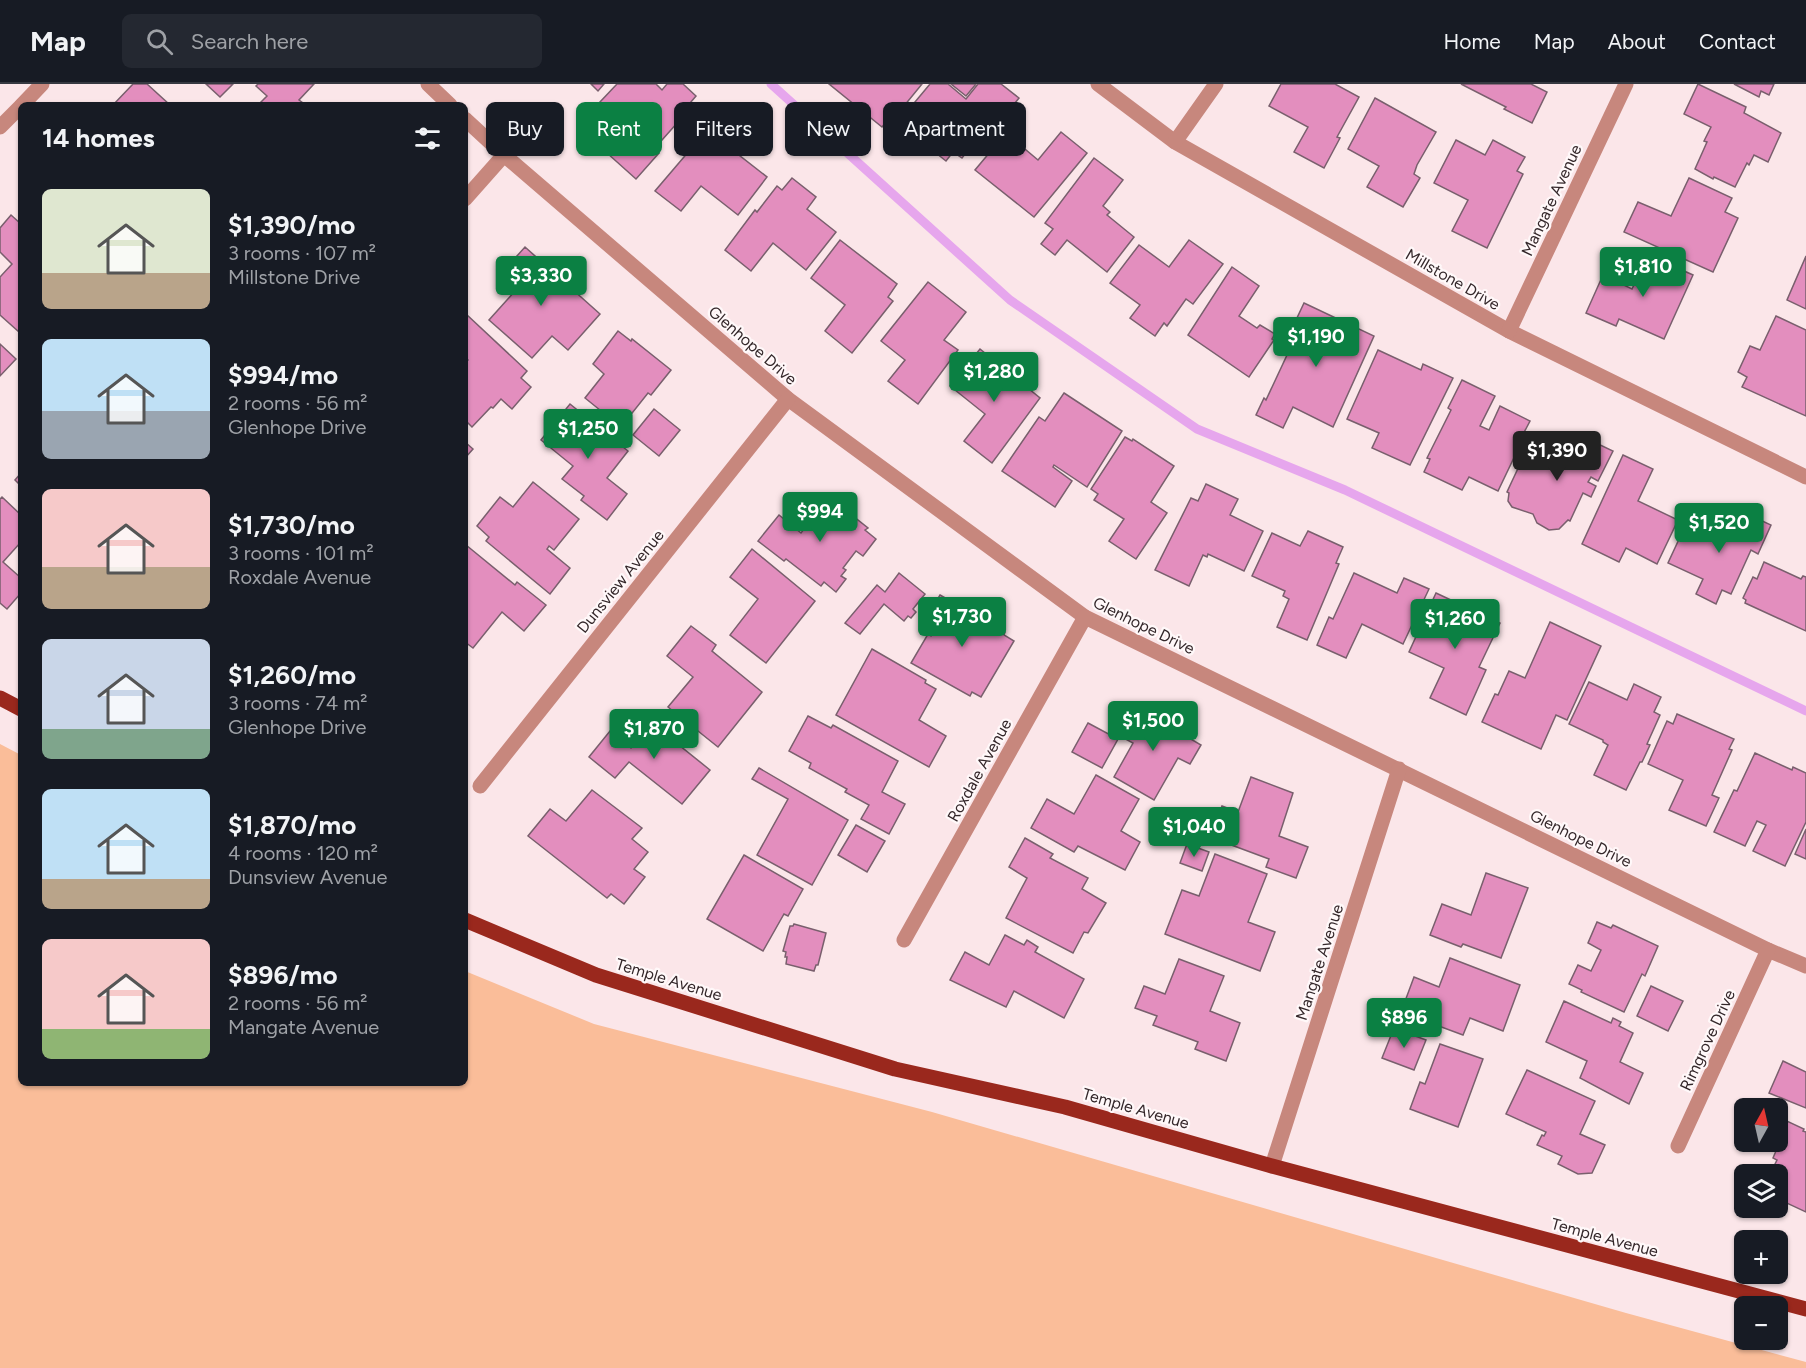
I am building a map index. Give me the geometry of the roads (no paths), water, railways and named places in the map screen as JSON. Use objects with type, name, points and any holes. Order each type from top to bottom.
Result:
[{"type":"main road","points":[[0,698],[18,707]]},
{"type":"main road","name":"Temple Avenue","points":[[468,921],[596,975],[895,1069],[1065,1107],[1272,1166],[1806,1309]]},
{"type":"street","points":[[24,102],[42,84]]},
{"type":"street","points":[[428,84],[447,102]]},
{"type":"street","name":"Millstone Drive","points":[[1098,84],[1175,142],[1509,331],[1806,477]]},
{"type":"street","points":[[1175,142],[1216,84]]},
{"type":"street","name":"Mangate Avenue","points":[[1509,331],[1626,84]]},
{"type":"street","points":[[0,128],[18,108]]},
{"type":"street","name":"Glenhope Drive","points":[[468,122],[486,138]]},
{"type":"street","points":[[468,196],[503,156]]},
{"type":"street","name":"Glenhope Drive","points":[[505,156],[788,399],[1085,617],[1768,950],[1806,966]]},
{"type":"street","name":"Dunsview Avenue","points":[[480,786],[788,399]]},
{"type":"street","name":"Roxdale Avenue","points":[[904,940],[1085,617]]},
{"type":"street","name":"Mangate Avenue","points":[[1272,1166],[1399,769]]},
{"type":"street","name":"Rimgrove Drive","points":[[1678,1146],[1768,950]]},
{"type":"waterway","points":[[771,84],[1010,300],[1197,429],[1345,490],[1806,711]]}]
